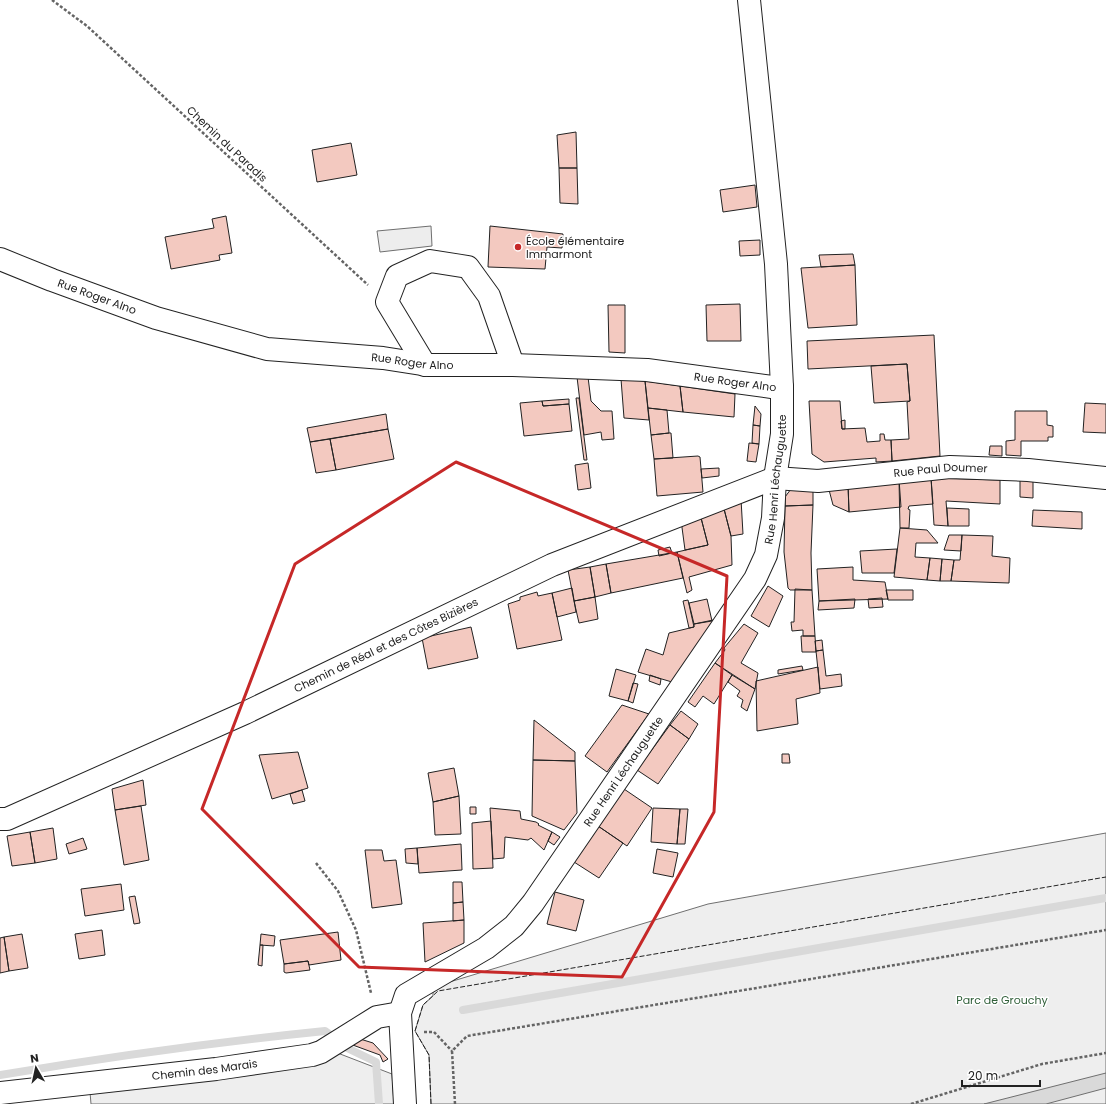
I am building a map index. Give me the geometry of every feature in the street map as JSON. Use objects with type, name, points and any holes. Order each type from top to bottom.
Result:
[{"type":"street","name":"Rue Henri Léchauguette","points":[[405,1104],[400,1013],[406,995],[486,948],[514,926],[533,903],[755,579],[766,555],[773,518],[775,478],[782,434],[782,387],[776,264],[749,0]]},
{"type":"street","name":"Rue Roger Alno","points":[[0,259],[52,280],[156,318],[267,349],[383,358],[425,365],[513,365],[647,370],[782,387]]},
{"type":"street","points":[[425,365],[387,302],[397,276],[430,261],[468,267],[489,296],[513,365]]},
{"type":"street","name":"Rue Paul Doumer","points":[[775,478],[818,481],[950,467],[1028,470],[1106,478]]},
{"type":"street","name":"Chemin de Réal et des Côtes Bizières","points":[[0,820],[7,819],[246,713],[552,565],[775,478]]},
{"type":"street","name":"Chemin des Marais","points":[[0,1094],[216,1069],[312,1055],[321,1052],[377,1017],[400,1013]]},
{"type":"path","name":"Chemin du Paradis","points":[[52,0],[87,26],[387,302]]},
{"type":"path","points":[[316,863],[338,891],[356,930],[377,1017]]},
{"type":"path","points":[[452,1050],[467,1036],[1106,930]]},
{"type":"path","points":[[400,1034],[434,1032],[452,1050],[455,1104]]},
{"type":"path","points":[[911,1104],[1042,1064],[1106,1054]]},
{"type":"highlighted area","points":[[456,462],[727,576],[714,812],[622,977],[359,967],[202,809],[295,564]]},
{"type":"green space","name":"Parc de Grouchy","points":[[1106,833],[1106,1104],[431,1104],[429,1055],[415,1031],[423,1005],[433,996],[433,987],[708,904]]},
{"type":"green space","points":[[335,1052],[392,1074],[394,1104],[91,1104],[90,1092]]},
{"type":"shaded area","points":[[431,226],[432,246],[380,252],[377,231]]},
{"type":"shaded area","points":[[1106,1073],[1106,1088],[1046,1104],[984,1104]]},
{"type":"building","points":[[576,132],[577,168],[559,168],[557,135]]},
{"type":"building","points":[[351,143],[357,175],[317,182],[312,150]]},
{"type":"building","points":[[559,168],[577,168],[578,204],[560,203]]},
{"type":"building","points":[[755,185],[757,207],[723,212],[720,190]]},
{"type":"building","points":[[226,216],[232,253],[219,255],[220,260],[171,269],[165,237],[214,228],[212,219]]},
{"type":"building","name":"École élémentaire Immarmont","points":[[490,226],[563,234],[562,248],[547,247],[545,269],[488,267]]},
{"type":"building","points":[[760,240],[760,255],[740,256],[739,241]]},
{"type":"building","points":[[853,254],[855,265],[821,267],[819,255]]},
{"type":"building","points":[[855,265],[857,325],[808,328],[801,268]]},
{"type":"building","points":[[740,304],[741,341],[707,341],[706,305]]},
{"type":"building","points":[[608,305],[625,305],[625,353],[609,352]]},
{"type":"building","points":[[934,335],[940,456],[892,461],[891,440],[909,439],[907,402],[910,401],[907,364],[808,369],[807,341]]},
{"type":"building","points":[[907,364],[910,401],[874,403],[871,366]]},
{"type":"building","points":[[577,377],[588,377],[591,401],[601,411],[612,411],[614,439],[602,440],[601,432],[584,435]]},
{"type":"building","points":[[621,379],[645,381],[649,420],[624,418]]},
{"type":"building","points":[[645,381],[680,386],[683,412],[648,408]]},
{"type":"building","points":[[680,386],[735,394],[734,417],[683,412]]},
{"type":"building","points":[[576,398],[579,398],[587,460],[584,460]]},
{"type":"building","points":[[569,399],[569,404],[543,406],[542,401]]},
{"type":"building","points":[[542,401],[543,406],[569,404],[572,431],[524,436],[520,403]]},
{"type":"building","points":[[809,401],[840,401],[842,429],[865,428],[867,442],[880,441],[880,434],[884,434],[885,440],[891,440],[892,461],[876,462],[876,458],[824,462],[812,454]]},
{"type":"building","points":[[1085,403],[1106,404],[1106,433],[1083,432]]},
{"type":"building","points":[[755,406],[761,414],[760,426],[753,425]]},
{"type":"building","points":[[648,408],[667,410],[669,433],[651,435]]},
{"type":"building","points":[[1015,411],[1047,411],[1047,425],[1053,426],[1053,437],[1048,437],[1048,441],[1021,441],[1021,456],[1006,455],[1006,441],[1015,440]]},
{"type":"building","points":[[386,414],[388,429],[310,442],[307,428]]},
{"type":"building","points":[[845,420],[845,429],[842,429],[841,421]]},
{"type":"building","points":[[753,425],[760,426],[759,444],[752,443]]},
{"type":"building","points":[[388,429],[394,459],[336,470],[330,439]]},
{"type":"building","points":[[671,433],[673,458],[654,459],[651,435]]},
{"type":"building","points":[[330,439],[336,470],[316,473],[310,442]]},
{"type":"building","points":[[749,443],[759,444],[756,462],[747,461]]},
{"type":"building","points":[[990,446],[1002,446],[1002,456],[989,455]]},
{"type":"building","points":[[700,457],[703,492],[657,496],[654,459]]},
{"type":"building","points":[[588,463],[591,488],[578,490],[575,465]]},
{"type":"building","points":[[719,468],[719,476],[702,478],[701,469]]},
{"type":"building","points":[[931,478],[1000,480],[1000,504],[946,501],[948,526],[934,525]]},
{"type":"building","points":[[931,478],[933,504],[909,506],[909,528],[900,528],[899,479]]},
{"type":"building","points":[[899,479],[901,507],[849,512],[848,484]]},
{"type":"building","points":[[1020,480],[1033,481],[1033,498],[1020,497]]},
{"type":"building","points":[[848,484],[849,512],[833,505],[828,486]]},
{"type":"building","points":[[791,489],[813,489],[813,505],[785,506],[785,497]]},
{"type":"building","points":[[741,499],[743,534],[731,536],[723,505]]},
{"type":"building","points":[[723,505],[731,536],[732,565],[689,577],[692,590],[687,593],[677,552],[708,545],[700,514]]},
{"type":"building","points":[[813,505],[811,553],[812,590],[790,590],[788,588],[784,552],[785,506]]},
{"type":"building","points":[[947,508],[969,509],[969,526],[948,526]]},
{"type":"building","points":[[1033,510],[1082,512],[1082,529],[1032,526]]},
{"type":"building","points":[[700,514],[708,545],[685,550],[681,520]]},
{"type":"building","points":[[900,528],[927,530],[938,543],[916,543],[915,557],[930,558],[927,580],[894,577]]},
{"type":"building","points":[[949,535],[962,535],[961,551],[944,550]]},
{"type":"building","points":[[962,535],[993,536],[992,556],[1010,558],[1009,583],[951,581],[954,560],[960,560]]},
{"type":"building","points":[[670,547],[672,553],[659,556],[658,550]]},
{"type":"building","points":[[897,549],[894,573],[862,573],[860,551]]},
{"type":"building","points":[[677,552],[683,578],[611,593],[606,564]]},
{"type":"building","points":[[930,558],[942,559],[940,581],[927,580]]},
{"type":"building","points":[[942,559],[954,560],[951,581],[940,581]]},
{"type":"building","points":[[606,564],[611,593],[595,597],[590,567]]},
{"type":"building","points":[[590,567],[595,597],[574,601],[568,570]]},
{"type":"building","points":[[853,567],[853,580],[885,582],[888,599],[819,601],[817,569]]},
{"type":"building","points":[[768,586],[783,596],[769,627],[751,616]]},
{"type":"building","points":[[572,588],[576,612],[557,617],[552,593]]},
{"type":"building","points":[[795,589],[812,590],[815,636],[803,636],[803,630],[792,631],[791,622],[794,622]]},
{"type":"building","points":[[886,590],[913,590],[913,600],[888,600]]},
{"type":"building","points":[[537,592],[538,596],[552,593],[562,640],[517,649],[508,604],[520,600],[520,597]]},
{"type":"building","points":[[595,597],[598,619],[579,623],[574,601]]},
{"type":"building","points":[[882,598],[883,607],[869,608],[868,599]]},
{"type":"building","points":[[707,599],[712,621],[694,624],[689,603]]},
{"type":"building","points":[[855,599],[854,608],[818,610],[819,601]]},
{"type":"building","points":[[688,600],[694,627],[689,628],[683,601]]},
{"type":"building","points":[[718,619],[672,682],[638,672],[646,649],[663,655],[669,633],[694,627],[694,624]]},
{"type":"building","points":[[744,624],[758,633],[741,663],[758,673],[755,689],[715,663],[725,650],[724,648]]},
{"type":"building","points":[[471,627],[478,658],[428,669],[422,638]]},
{"type":"building","points":[[801,636],[815,636],[816,652],[802,652]]},
{"type":"building","points":[[822,640],[823,650],[816,651],[815,641]]},
{"type":"building","points":[[823,650],[826,676],[841,674],[842,686],[820,689],[816,651]]},
{"type":"building","points":[[715,663],[732,675],[714,704],[703,696],[695,707],[688,702]]},
{"type":"building","points":[[802,666],[803,670],[778,674],[778,670]]},
{"type":"building","points":[[818,667],[820,693],[796,699],[798,724],[757,731],[756,681]]},
{"type":"building","points":[[616,669],[636,675],[628,701],[609,696]]},
{"type":"building","points":[[650,675],[661,679],[660,685],[649,681]]},
{"type":"building","points":[[732,675],[755,689],[747,711],[741,707],[743,700],[737,696],[740,691],[728,682]]},
{"type":"building","points":[[633,683],[638,684],[633,703],[628,701]]},
{"type":"building","points":[[622,705],[649,714],[607,772],[585,756]]},
{"type":"building","points":[[681,711],[698,724],[689,739],[670,725]]},
{"type":"building","points":[[534,720],[575,752],[575,761],[533,760]]},
{"type":"building","points":[[670,725],[689,739],[658,784],[637,770]]},
{"type":"building","points":[[298,752],[308,788],[272,799],[259,755]]},
{"type":"building","points":[[782,754],[789,754],[790,763],[782,763]]},
{"type":"building","points":[[533,760],[575,761],[577,813],[564,830],[532,816]]},
{"type":"building","points":[[454,768],[459,796],[433,802],[428,773]]},
{"type":"building","points":[[143,780],[146,805],[115,810],[112,789]]},
{"type":"building","points":[[624,789],[652,808],[627,846],[598,826]]},
{"type":"building","points":[[302,790],[305,801],[293,804],[290,794]]},
{"type":"building","points":[[459,796],[461,834],[435,835],[433,802]]},
{"type":"building","points":[[141,806],[149,860],[124,865],[115,810]]},
{"type":"building","points":[[470,807],[476,807],[476,814],[470,814]]},
{"type":"building","points":[[490,808],[520,811],[521,819],[536,822],[539,824],[538,825],[552,832],[544,850],[531,838],[528,840],[505,837],[504,858],[493,859]]},
{"type":"building","points":[[653,808],[680,809],[677,844],[651,842]]},
{"type":"building","points":[[680,809],[688,809],[685,844],[677,844]]},
{"type":"building","points":[[491,821],[493,868],[473,869],[472,823]]},
{"type":"building","points":[[598,826],[623,843],[599,878],[574,862]]},
{"type":"building","points":[[53,828],[57,859],[35,863],[30,832]]},
{"type":"building","points":[[30,832],[35,863],[12,866],[7,836]]},
{"type":"building","points":[[552,832],[560,837],[554,845],[548,841]]},
{"type":"building","points":[[83,838],[87,849],[69,854],[66,844]]},
{"type":"building","points":[[461,844],[462,870],[419,873],[417,848]]},
{"type":"building","points":[[417,848],[418,864],[406,863],[405,849]]},
{"type":"building","points":[[657,849],[678,853],[673,877],[653,873]]},
{"type":"building","points":[[365,850],[382,850],[384,861],[396,860],[402,904],[372,908]]},
{"type":"building","points":[[453,882],[462,882],[463,902],[453,903]]},
{"type":"building","points":[[121,884],[124,910],[85,916],[81,889]]},
{"type":"building","points":[[555,892],[584,900],[576,931],[547,924]]},
{"type":"building","points":[[135,896],[140,923],[134,924],[129,897]]},
{"type":"building","points":[[463,902],[464,920],[453,921],[453,903]]},
{"type":"building","points":[[464,920],[464,943],[425,962],[423,923]]},
{"type":"building","points":[[102,930],[105,955],[79,959],[75,934]]},
{"type":"building","points":[[338,932],[341,960],[309,965],[308,961],[284,964],[280,940]]},
{"type":"building","points":[[22,934],[28,968],[9,971],[4,937]]},
{"type":"building","points":[[261,934],[275,936],[274,946],[260,945]]},
{"type":"building","points":[[4,937],[9,971],[0,973],[0,938]]},
{"type":"building","points":[[260,945],[263,945],[262,966],[258,965]]},
{"type":"building","points":[[308,961],[310,970],[284,972],[284,964]]},
{"type":"building","points":[[357,1038],[373,1043],[388,1059],[383,1062],[380,1055],[350,1044]]},
{"type":"waterway","points":[[463,1010],[1106,898]]},
{"type":"waterway","points":[[0,1075],[203,1045],[325,1031],[329,1034]]},
{"type":"waterway","points":[[343,1046],[376,1062],[379,1104]]},
{"type":"fence","points":[[431,1104],[429,1055],[415,1031],[423,1005],[438,991],[1106,877]]},
{"type":"place","name":"École élémentaire Immarmont","points":[[518,247]]}]
